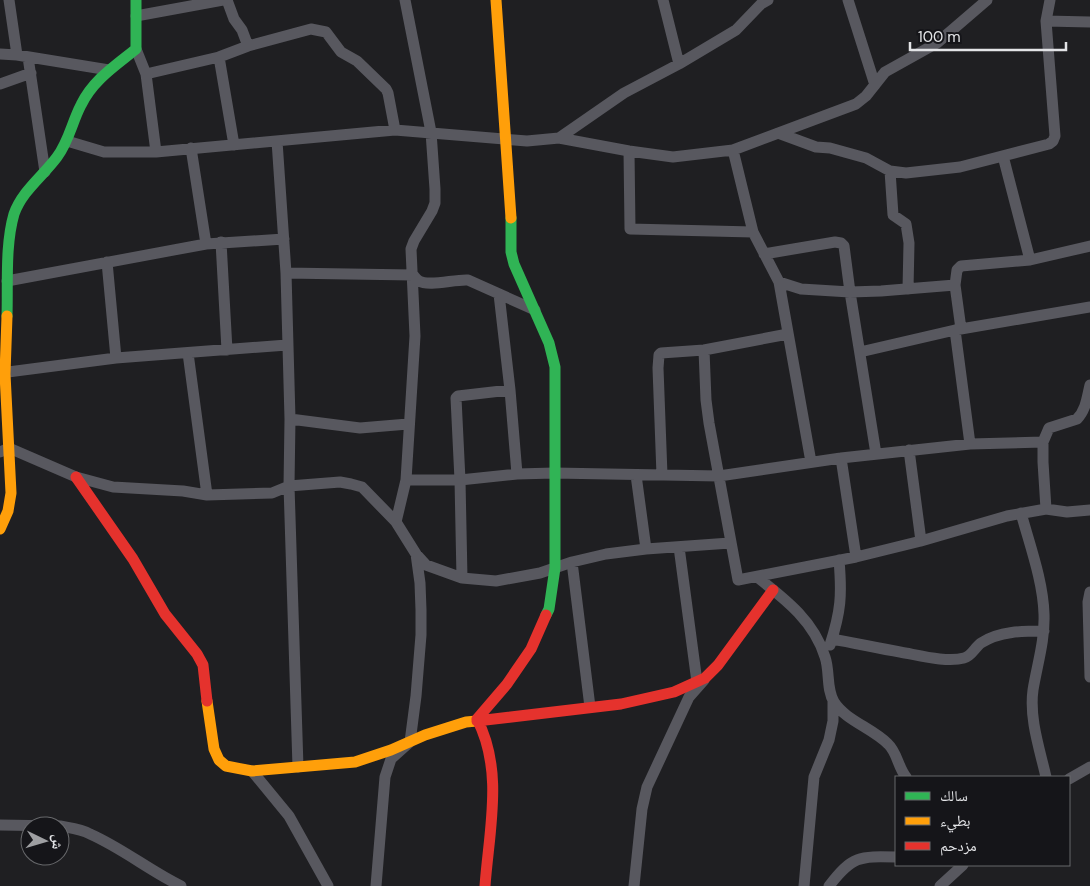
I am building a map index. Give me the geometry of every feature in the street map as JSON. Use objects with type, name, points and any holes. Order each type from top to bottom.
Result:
[{"type":"street","points":[[9,0],[23,56],[31,73],[45,172]]},
{"type":"street","points":[[136,0],[136,49],[146,74],[156,152]]},
{"type":"street","points":[[136,16],[223,0]]},
{"type":"street","points":[[227,0],[234,19],[242,30],[248,46]]},
{"type":"street","points":[[396,522],[406,480],[415,336],[411,249],[435,203],[431,132],[405,0]]},
{"type":"street","points":[[477,719],[506,684],[531,648],[549,609],[556,568],[554,361],[549,343],[514,264],[511,252],[512,228],[507,139],[496,0]]},
{"type":"street","points":[[663,0],[679,64]]},
{"type":"street","points":[[559,138],[624,93],[679,64],[736,30],[761,4],[768,0]]},
{"type":"street","points":[[848,0],[875,85]]},
{"type":"street","points":[[67,141],[104,152],[156,152],[395,130],[527,141],[559,138],[673,157],[733,150],[856,104],[866,96],[885,72],[937,43],[987,0]]},
{"type":"street","points":[[778,134],[816,147],[830,148],[866,158],[890,171],[906,173],[920,173],[960,167],[1049,144],[1053,141],[1054,136],[1046,21],[1050,0]]},
{"type":"street","points":[[1046,21],[1090,22]]},
{"type":"street","points":[[146,74],[220,57],[248,46],[311,29],[326,32],[341,52],[357,61],[386,89],[395,130]]},
{"type":"street","points":[[0,530],[8,511],[11,493],[5,450],[2,374],[8,281],[5,230],[24,195],[57,157],[67,141],[86,95],[98,79],[136,49]]},
{"type":"street","points":[[0,54],[109,70]]},
{"type":"street","points":[[220,57],[234,145]]},
{"type":"street","points":[[0,84],[31,73]]},
{"type":"street","points":[[277,141],[286,272],[290,419],[289,486],[298,767]]},
{"type":"street","points":[[191,148],[206,244]]},
{"type":"street","points":[[733,150],[753,232],[779,282],[811,462]]},
{"type":"street","points":[[629,151],[630,229],[753,232]]},
{"type":"street","points":[[1003,156],[1030,260]]},
{"type":"street","points":[[890,171],[893,215],[906,224],[908,235],[908,289]]},
{"type":"street","points":[[8,281],[206,244],[284,239]]},
{"type":"street","points":[[221,242],[227,350]]},
{"type":"street","points":[[764,254],[835,242],[841,243],[844,246],[876,454]]},
{"type":"street","points":[[970,444],[954,285],[957,270],[961,266],[1030,260],[1090,246]]},
{"type":"street","points":[[107,262],[116,358]]},
{"type":"street","points":[[286,272],[413,275],[419,281],[425,282],[468,280],[535,310]]},
{"type":"street","points":[[779,282],[801,289],[850,292],[954,285]]},
{"type":"street","points":[[499,294],[517,474]]},
{"type":"street","points":[[860,352],[958,330],[1090,307]]},
{"type":"street","points":[[662,475],[659,355],[663,352],[704,350],[788,334]]},
{"type":"street","points":[[2,374],[116,358],[288,345]]},
{"type":"street","points":[[704,350],[706,400],[738,580],[856,557],[1046,508],[1067,512],[1090,513]]},
{"type":"street","points":[[188,353],[207,495]]},
{"type":"street","points":[[1046,508],[1043,442],[1049,428],[1080,416],[1084,410],[1090,385]]},
{"type":"street","points":[[462,578],[456,398],[458,396],[510,390]]},
{"type":"street","points":[[290,419],[360,428],[408,424]]},
{"type":"street","points":[[406,480],[460,480],[517,474],[554,473],[719,476],[909,450],[970,444],[1043,442]]},
{"type":"street","points":[[5,450],[76,477],[113,487],[182,491],[207,495],[272,493],[289,486],[340,482],[362,487],[396,522],[416,554],[426,565],[462,578],[496,581],[540,573],[590,557],[646,549],[730,543]]},
{"type":"street","points":[[909,450],[921,541]]},
{"type":"street","points":[[842,458],[856,557]]},
{"type":"street","points":[[636,475],[646,549]]},
{"type":"street","points":[[76,477],[133,559],[165,614],[197,654],[203,665],[214,749],[226,766],[252,771],[355,762],[391,750],[432,732],[477,719],[621,704],[674,692],[701,680]]},
{"type":"street","points":[[1022,513],[1040,583],[1044,612],[1044,631],[1032,705],[1034,724],[1046,776]]},
{"type":"street","points":[[679,547],[701,680]]},
{"type":"street","points":[[376,886],[385,776],[391,759],[410,742],[416,696],[421,636],[420,583],[416,554]]},
{"type":"street","points":[[826,658],[839,615],[841,598],[839,560]]},
{"type":"street","points":[[572,562],[590,707]]},
{"type":"street","points":[[757,576],[793,606],[805,619],[826,658],[833,700],[833,722],[829,740],[814,778],[804,886]]},
{"type":"street","points":[[634,886],[642,809],[647,787],[689,697],[701,680],[718,664],[773,590]]},
{"type":"street","points":[[1090,592],[1088,602],[1090,677]]},
{"type":"street","points":[[832,639],[930,658],[966,658],[972,654],[977,646],[991,638],[1007,633],[1044,631]]},
{"type":"street","points":[[833,700],[842,711],[891,746],[905,776]]},
{"type":"street","points":[[477,719],[486,739],[492,766],[492,798],[485,886]]},
{"type":"street","points":[[1070,778],[1090,767]]},
{"type":"street","points":[[252,771],[289,816],[328,886]]},
{"type":"street","points":[[0,825],[20,825]]},
{"type":"street","points":[[70,828],[88,832],[160,876],[181,886]]},
{"type":"street","points":[[829,886],[847,865],[858,858],[871,856],[895,857]]},
{"type":"street","points":[[940,886],[962,866]]},
{"type":"traffic: fast","points":[[7,316],[8,251],[14,214],[27,191],[61,151],[86,96],[105,74],[136,49],[136,0]]},
{"type":"traffic: fast","points":[[511,218],[511,252],[514,264],[549,343],[555,367],[555,568],[549,609],[546,615]]},
{"type":"traffic: slow","points":[[496,0],[511,218]]},
{"type":"traffic: slow","points":[[0,529],[8,511],[11,493],[5,374],[7,316]]},
{"type":"traffic: slow","points":[[207,701],[214,749],[219,760],[226,766],[252,771],[355,762],[391,750],[425,735],[466,722],[477,721]]},
{"type":"traffic: jam","points":[[76,477],[133,559],[165,614],[197,654],[203,665],[207,701]]},
{"type":"traffic: jam","points":[[477,721],[621,704],[674,692],[705,678],[718,665],[773,590]]},
{"type":"traffic: jam","points":[[485,886],[493,801],[492,780],[490,759],[477,719],[507,684],[531,649],[546,615]]}]
